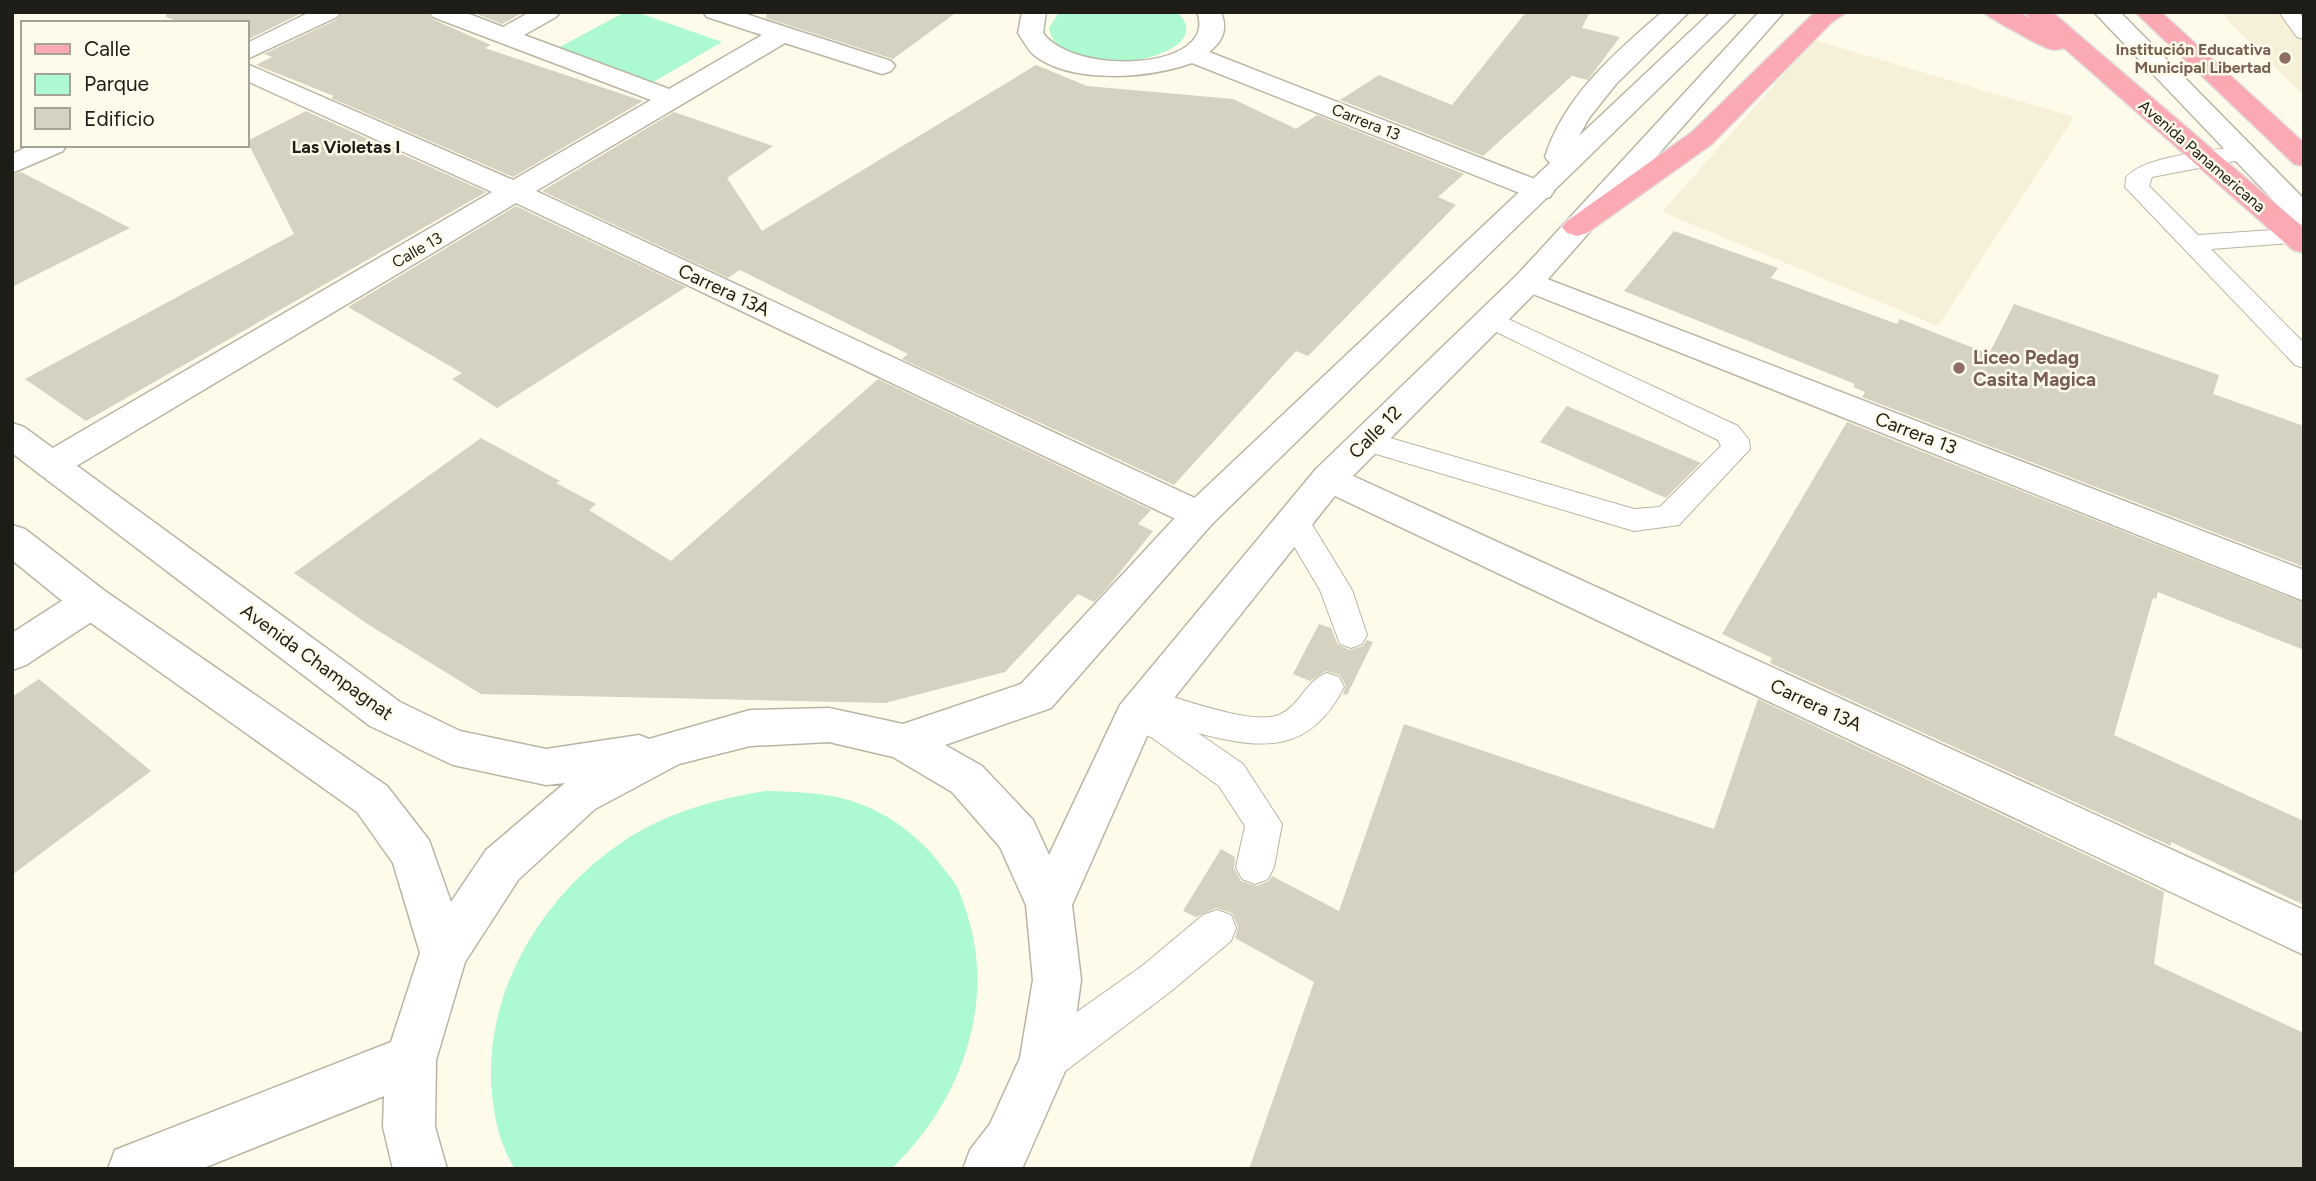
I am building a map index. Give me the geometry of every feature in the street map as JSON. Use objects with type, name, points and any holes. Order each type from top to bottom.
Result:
[{"type":"main road","points":[[1577,226],[1702,138],[1824,17],[1835,12]]},
{"type":"main road","points":[[1995,12],[2014,19],[2107,72]]},
{"type":"main road","name":"Avenida Panamericana","points":[[2037,12],[2205,158],[2301,233]]},
{"type":"main road","points":[[2147,12],[2304,158]]},
{"type":"street","points":[[248,52],[329,12]]},
{"type":"street","points":[[441,12],[671,99]]},
{"type":"street","points":[[504,36],[548,12]]},
{"type":"street","points":[[715,12],[882,65]]},
{"type":"street","points":[[1034,12],[1029,23],[1032,38],[1046,52],[1070,63],[1101,69],[1135,70],[1167,64],[1192,54],[1209,40],[1214,24],[1209,12]]},
{"type":"street","points":[[1548,183],[1562,139],[1615,67],[1676,12]]},
{"type":"street","name":"Calle 12","points":[[1049,905],[1141,710],[1294,521],[1329,478],[1529,281],[1772,12]]},
{"type":"street","points":[[2106,12],[2243,153],[2301,233]]},
{"type":"street","points":[[903,742],[1036,696],[1199,515],[1720,16]]},
{"type":"street","name":"Calle 13","points":[[51,465],[782,34]]},
{"type":"street","name":"Carrera 13","points":[[1192,54],[1548,183]]},
{"type":"street","name":"Carrera 13A","points":[[248,72],[516,192],[1199,515]]},
{"type":"street","points":[[12,165],[49,147]]},
{"type":"street","name":"Carrera 13","points":[[1529,281],[2304,586]]},
{"type":"street","name":"Avenida Champagnat","points":[[12,435],[385,714],[453,747],[545,767],[669,749]]},
{"type":"street","name":"Carrera 13A","points":[[1329,478],[2304,933]]},
{"type":"street","points":[[12,539],[91,602],[372,799],[413,854],[444,954]]},
{"type":"street","points":[[12,654],[91,602]]},
{"type":"street","points":[[420,1169],[409,1127],[411,1060],[444,954],[502,865],[580,796],[669,749],[750,728],[829,725],[903,742],[967,779],[1017,834],[1049,905],[1057,980],[1045,1060],[1009,1143],[989,1169]]},
{"type":"street","points":[[134,1169],[411,1060]]},
{"type":"lane","points":[[2288,12],[2304,33]]},
{"type":"lane","points":[[2243,153],[2205,158],[2144,172],[2137,178],[2137,187],[2299,349]]},
{"type":"lane","points":[[2191,243],[2301,233]]},
{"type":"lane","points":[[1366,441],[1634,520],[1668,516],[1736,449],[1735,440],[1728,433],[1491,319]]},
{"type":"lane","points":[[1294,521],[1326,570],[1347,611],[1351,635]]},
{"type":"lane","points":[[1141,710],[1249,731],[1284,728],[1314,706],[1327,687]]},
{"type":"lane","points":[[1141,710],[1231,775],[1264,824],[1255,867]]},
{"type":"lane","points":[[1045,1060],[1156,979],[1217,928]]},
{"type":"shaded area","name":"Institución Educativa Municipal Libertad","points":[[2223,12],[2304,12],[2304,96],[2227,20]]},
{"type":"shaded area","points":[[1814,40],[2074,117],[1938,326],[1662,212]]},
{"type":"green space","points":[[625,12],[636,12],[722,42],[650,84],[556,49]]},
{"type":"green space","points":[[1059,12],[1177,12],[1186,28],[1179,42],[1161,53],[1136,60],[1107,62],[1080,58],[1059,47],[1049,28]]},
{"type":"green space","points":[[766,791],[833,796],[879,812],[902,827],[932,854],[961,895],[975,949],[977,984],[974,1018],[966,1052],[936,1115],[891,1169],[515,1169],[497,1124],[492,1094],[491,1056],[497,1019],[508,983],[524,949],[545,917],[569,887],[597,861],[627,839],[660,821],[694,808]]},
{"type":"building","points":[[167,12],[304,12],[248,40],[248,21],[177,21],[166,17]]},
{"type":"building","points":[[343,12],[427,12],[432,19],[491,45],[485,48],[643,101],[513,177],[331,98],[334,96],[256,65],[272,57],[264,54],[338,19]]},
{"type":"building","points":[[472,12],[524,12],[502,24]]},
{"type":"building","points":[[767,12],[957,12],[893,59],[766,18]]},
{"type":"building","points":[[1526,12],[1590,12],[1582,28],[1620,37],[1588,80],[1572,76],[1483,156],[1340,100],[1379,75],[1452,105]]},
{"type":"building","points":[[1036,65],[1087,86],[1233,99],[1296,129],[1317,115],[1464,174],[1438,197],[1456,205],[1308,356],[1296,351],[1174,485],[902,359],[908,354],[740,270],[728,278],[542,191],[674,112],[773,146],[727,178],[762,231]]},
{"type":"building","points":[[306,111],[486,192],[86,421],[25,379],[294,234],[248,140]]},
{"type":"building","points":[[21,172],[130,228],[12,287],[12,175]]},
{"type":"building","points":[[516,206],[686,287],[497,408],[452,379],[462,373],[348,307]]},
{"type":"building","points":[[1674,231],[1778,268],[1771,278],[1897,324],[1900,319],[1989,354],[2014,304],[2219,375],[2213,394],[2304,426],[2304,567],[1862,397],[1865,392],[1853,387],[1855,384],[1624,291]]},
{"type":"building","points":[[878,379],[1151,510],[1138,524],[1153,531],[1108,587],[1094,602],[1078,594],[1005,672],[885,703],[481,694],[369,625],[294,573],[481,438],[596,504],[589,510],[671,561]]},
{"type":"building","points":[[1567,406],[1701,463],[1666,498],[1540,442]]},
{"type":"building","points":[[1847,422],[2304,603],[2304,650],[2158,592],[2156,599],[2153,598],[2114,735],[2304,821],[2304,905],[2171,842],[2171,846],[1770,663],[1772,658],[1722,634]]},
{"type":"building","points":[[1319,624],[1331,628],[1338,645],[1350,650],[1363,646],[1367,640],[1373,642],[1347,695],[1343,694],[1346,686],[1340,675],[1326,671],[1310,681],[1293,674]]},
{"type":"building","points":[[39,679],[151,771],[12,875],[12,697]]},
{"type":"building","points":[[1758,699],[2164,892],[2154,964],[2304,1033],[2304,1169],[1249,1169],[1314,982],[1235,938],[1238,927],[1232,913],[1216,908],[1196,917],[1183,911],[1221,849],[1235,857],[1234,868],[1241,881],[1256,886],[1269,881],[1272,876],[1339,911],[1404,724],[1714,829]]},
{"type":"place","name":"Institución Educativa Municipal Libertad","points":[[2285,58]]},
{"type":"place","name":"Liceo Pedag Casita Magica","points":[[1959,368]]},
{"type":"district","name":"Las Violetas I","points":[[346,147]]}]
